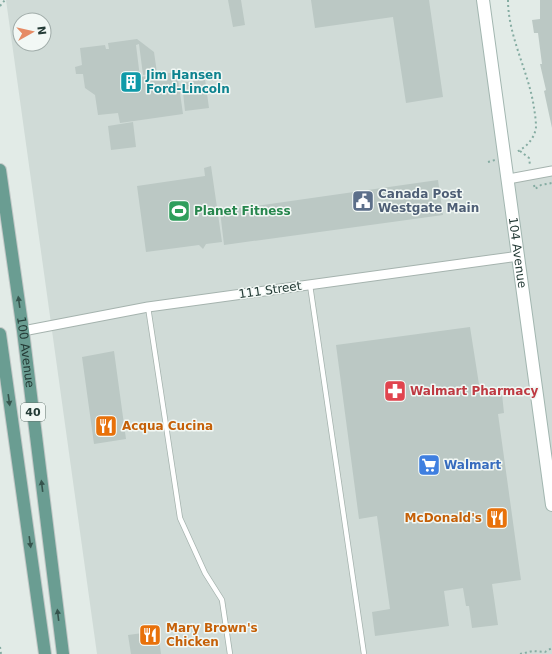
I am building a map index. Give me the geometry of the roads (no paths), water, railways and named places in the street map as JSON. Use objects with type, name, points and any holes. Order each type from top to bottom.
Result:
[{"type":"main road","name":"100 Avenue","points":[[0,170],[23,331],[63,654]]},
{"type":"main road","name":"100 Avenue","points":[[0,334],[46,654]]},
{"type":"street","name":"104 Avenue","points":[[483,0],[552,505]]},
{"type":"street","points":[[508,179],[552,171]]},
{"type":"street","name":"111 Street","points":[[23,331],[148,307],[519,256]]},
{"type":"lane","points":[[310,285],[364,654]]},
{"type":"lane","points":[[148,307],[180,518],[205,573],[222,600],[230,654]]},
{"type":"place","name":"Jim Hansen Ford-Lincoln","points":[[131,82]]},
{"type":"place","name":"Canada Post Westgate Main","points":[[363,201]]},
{"type":"place","name":"Planet Fitness","points":[[179,211]]},
{"type":"place","name":"Walmart Pharmacy","points":[[395,391]]},
{"type":"place","name":"Acqua Cucina","points":[[106,426]]},
{"type":"place","name":"Walmart","points":[[429,465]]},
{"type":"place","name":"McDonald's","points":[[497,518]]},
{"type":"place","name":"Mary Brown's Chicken","points":[[150,635]]}]
